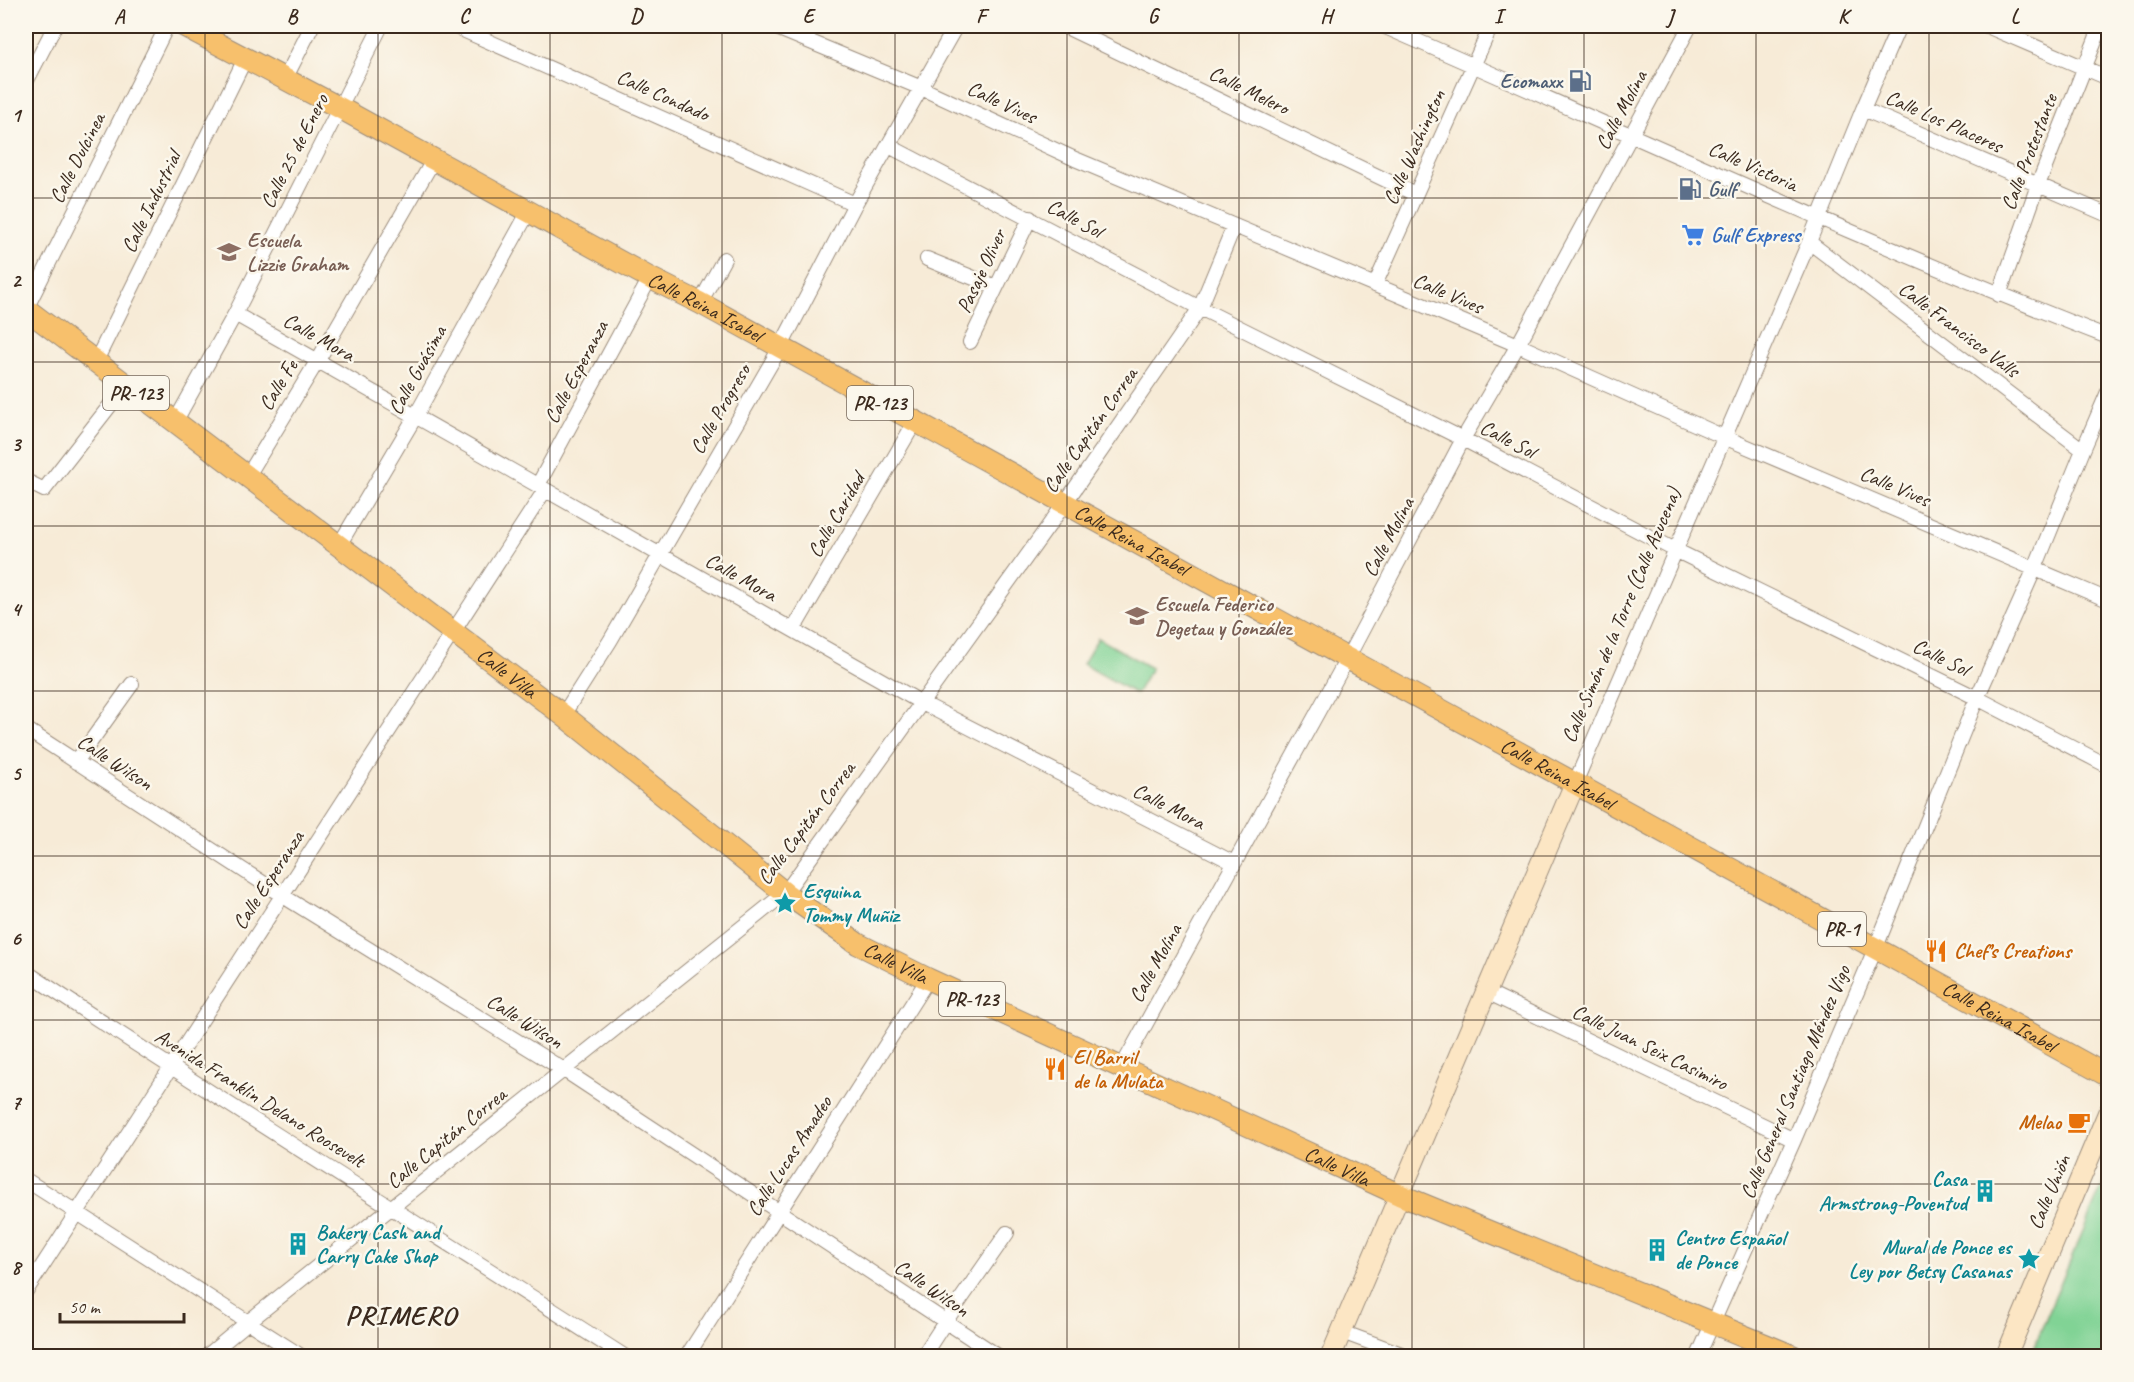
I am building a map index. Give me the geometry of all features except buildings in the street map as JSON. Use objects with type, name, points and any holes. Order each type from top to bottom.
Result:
[{"type":"main road","name":"Calle Reina Isabel","points":[[184,26],[211,32],[245,59],[700,303],[2109,1076]]},
{"type":"main road","name":"Calle Villa","points":[[26,309],[563,715],[785,893],[858,944],[928,979],[1400,1195],[1793,1356]]},
{"type":"street","points":[[26,82],[55,26]]},
{"type":"street","name":"Calle Dulcinea","points":[[26,309],[167,26]]},
{"type":"street","points":[[285,79],[312,26]]},
{"type":"street","name":"Calle 25 de Enero","points":[[175,422],[235,314],[381,26]]},
{"type":"street","name":"Calle Condado","points":[[454,26],[855,204]]},
{"type":"street","name":"Calle Vives","points":[[772,26],[919,87],[1075,159],[1518,345],[1724,436],[2109,600]]},
{"type":"street","name":"Calle Progreso","points":[[563,715],[610,641],[780,348],[855,204],[889,146],[919,87],[956,26]]},
{"type":"street","name":"Calle Melero","points":[[1064,26],[1415,194]]},
{"type":"street","name":"Calle Victoria","points":[[1383,26],[1819,219],[1999,295],[2109,338]]},
{"type":"street","name":"Calle Washington","points":[[1375,285],[1491,26]]},
{"type":"street","name":"Calle Molina","points":[[1122,1067],[1347,659],[1463,440],[1518,345],[1690,26]]},
{"type":"street","name":"Calle Simón de la Torre (Calle Azucena)","points":[[1331,1356],[1819,219],[1899,26]]},
{"type":"street","points":[[1987,26],[2109,78]]},
{"type":"street","name":"Calle Protestante","points":[[1999,295],[2038,185],[2101,26]]},
{"type":"street","name":"Calle Industrial","points":[[95,363],[245,59]]},
{"type":"street","name":"Calle Los Placeres","points":[[1863,109],[2109,215]]},
{"type":"street","name":"Calle Sol","points":[[889,146],[1200,308],[1675,550],[1977,698],[2109,766]]},
{"type":"street","name":"Calle Fe","points":[[246,477],[318,360],[434,159]]},
{"type":"street","name":"Calle Guásima","points":[[338,547],[415,417],[529,211]]},
{"type":"street","name":"Pasaje Oliver","points":[[970,342],[1030,218]]},
{"type":"street","name":"Calle Capitán Correa","points":[[207,1356],[785,893],[1065,503],[1200,308],[1234,226]]},
{"type":"street","name":"Calle Francisco Valls","points":[[1809,242],[2083,450]]},
{"type":"street","points":[[700,303],[723,259]]},
{"type":"street","points":[[927,259],[996,287]]},
{"type":"street","name":"Calle Esperanza","points":[[26,1291],[283,896],[541,487],[650,278]]},
{"type":"street","name":"Calle Mora","points":[[235,314],[922,703],[1234,864]]},
{"type":"street","points":[[26,481],[44,490],[126,385]]},
{"type":"street","name":"Calle General Santiago Méndez Vigo","points":[[1698,1356],[1794,1140],[1876,947],[1977,698],[2036,568],[2109,392]]},
{"type":"street","name":"Calle Caridad","points":[[793,630],[915,422]]},
{"type":"street","points":[[76,762],[132,684]]},
{"type":"street","name":"Calle Wilson","points":[[26,729],[283,896],[564,1070],[998,1356]]},
{"type":"street","name":"Avenida Franklin Delano Roosevelt","points":[[26,972],[171,1068],[393,1207],[624,1356]]},
{"type":"street","name":"Calle Lucas Amadeo","points":[[687,1356],[928,979]]},
{"type":"street","name":"Calle Juan Seix Casimiro","points":[[1487,992],[1794,1140]]},
{"type":"street","name":"Calle Unión","points":[[2006,1356],[2109,1113]]},
{"type":"street","points":[[26,1180],[301,1356]]},
{"type":"street","points":[[923,1356],[1007,1233]]},
{"type":"street","points":[[1342,1332],[1407,1356]]},
{"type":"green space","points":[[1098,638],[1151,668],[1136,694],[1083,664]]},
{"type":"green space","points":[[2108,1172],[2108,1356],[2030,1356]]},
{"type":"place","name":"Ecomaxx","points":[[1580,81]]},
{"type":"place","name":"Gulf","points":[[1690,189]]},
{"type":"place","name":"Gulf Express","points":[[1693,235]]},
{"type":"place","name":"Escuela Lizzie Graham","points":[[229,252]]},
{"type":"place","name":"Escuela Federico Degetau y González","points":[[1137,616]]},
{"type":"place","name":"Esquina Tommy Muñiz","points":[[785,903]]},
{"type":"place","name":"Chef’s Creations","points":[[1936,951]]},
{"type":"place","name":"El Barril de la Mulata","points":[[1055,1069]]},
{"type":"place","name":"Melao","points":[[2079,1122]]},
{"type":"place","name":"Casa Armstrong-Poventud","points":[[1985,1191]]},
{"type":"place","name":"Bakery Cash and Carry Cake Shop","points":[[298,1244]]},
{"type":"place","name":"Centro Español de Ponce","points":[[1657,1250]]},
{"type":"place","name":"Mural de Ponce es Ley por Betsy Casanas","points":[[2029,1259]]},
{"type":"district","name":"PRIMERO","points":[[401,1315]]}]
